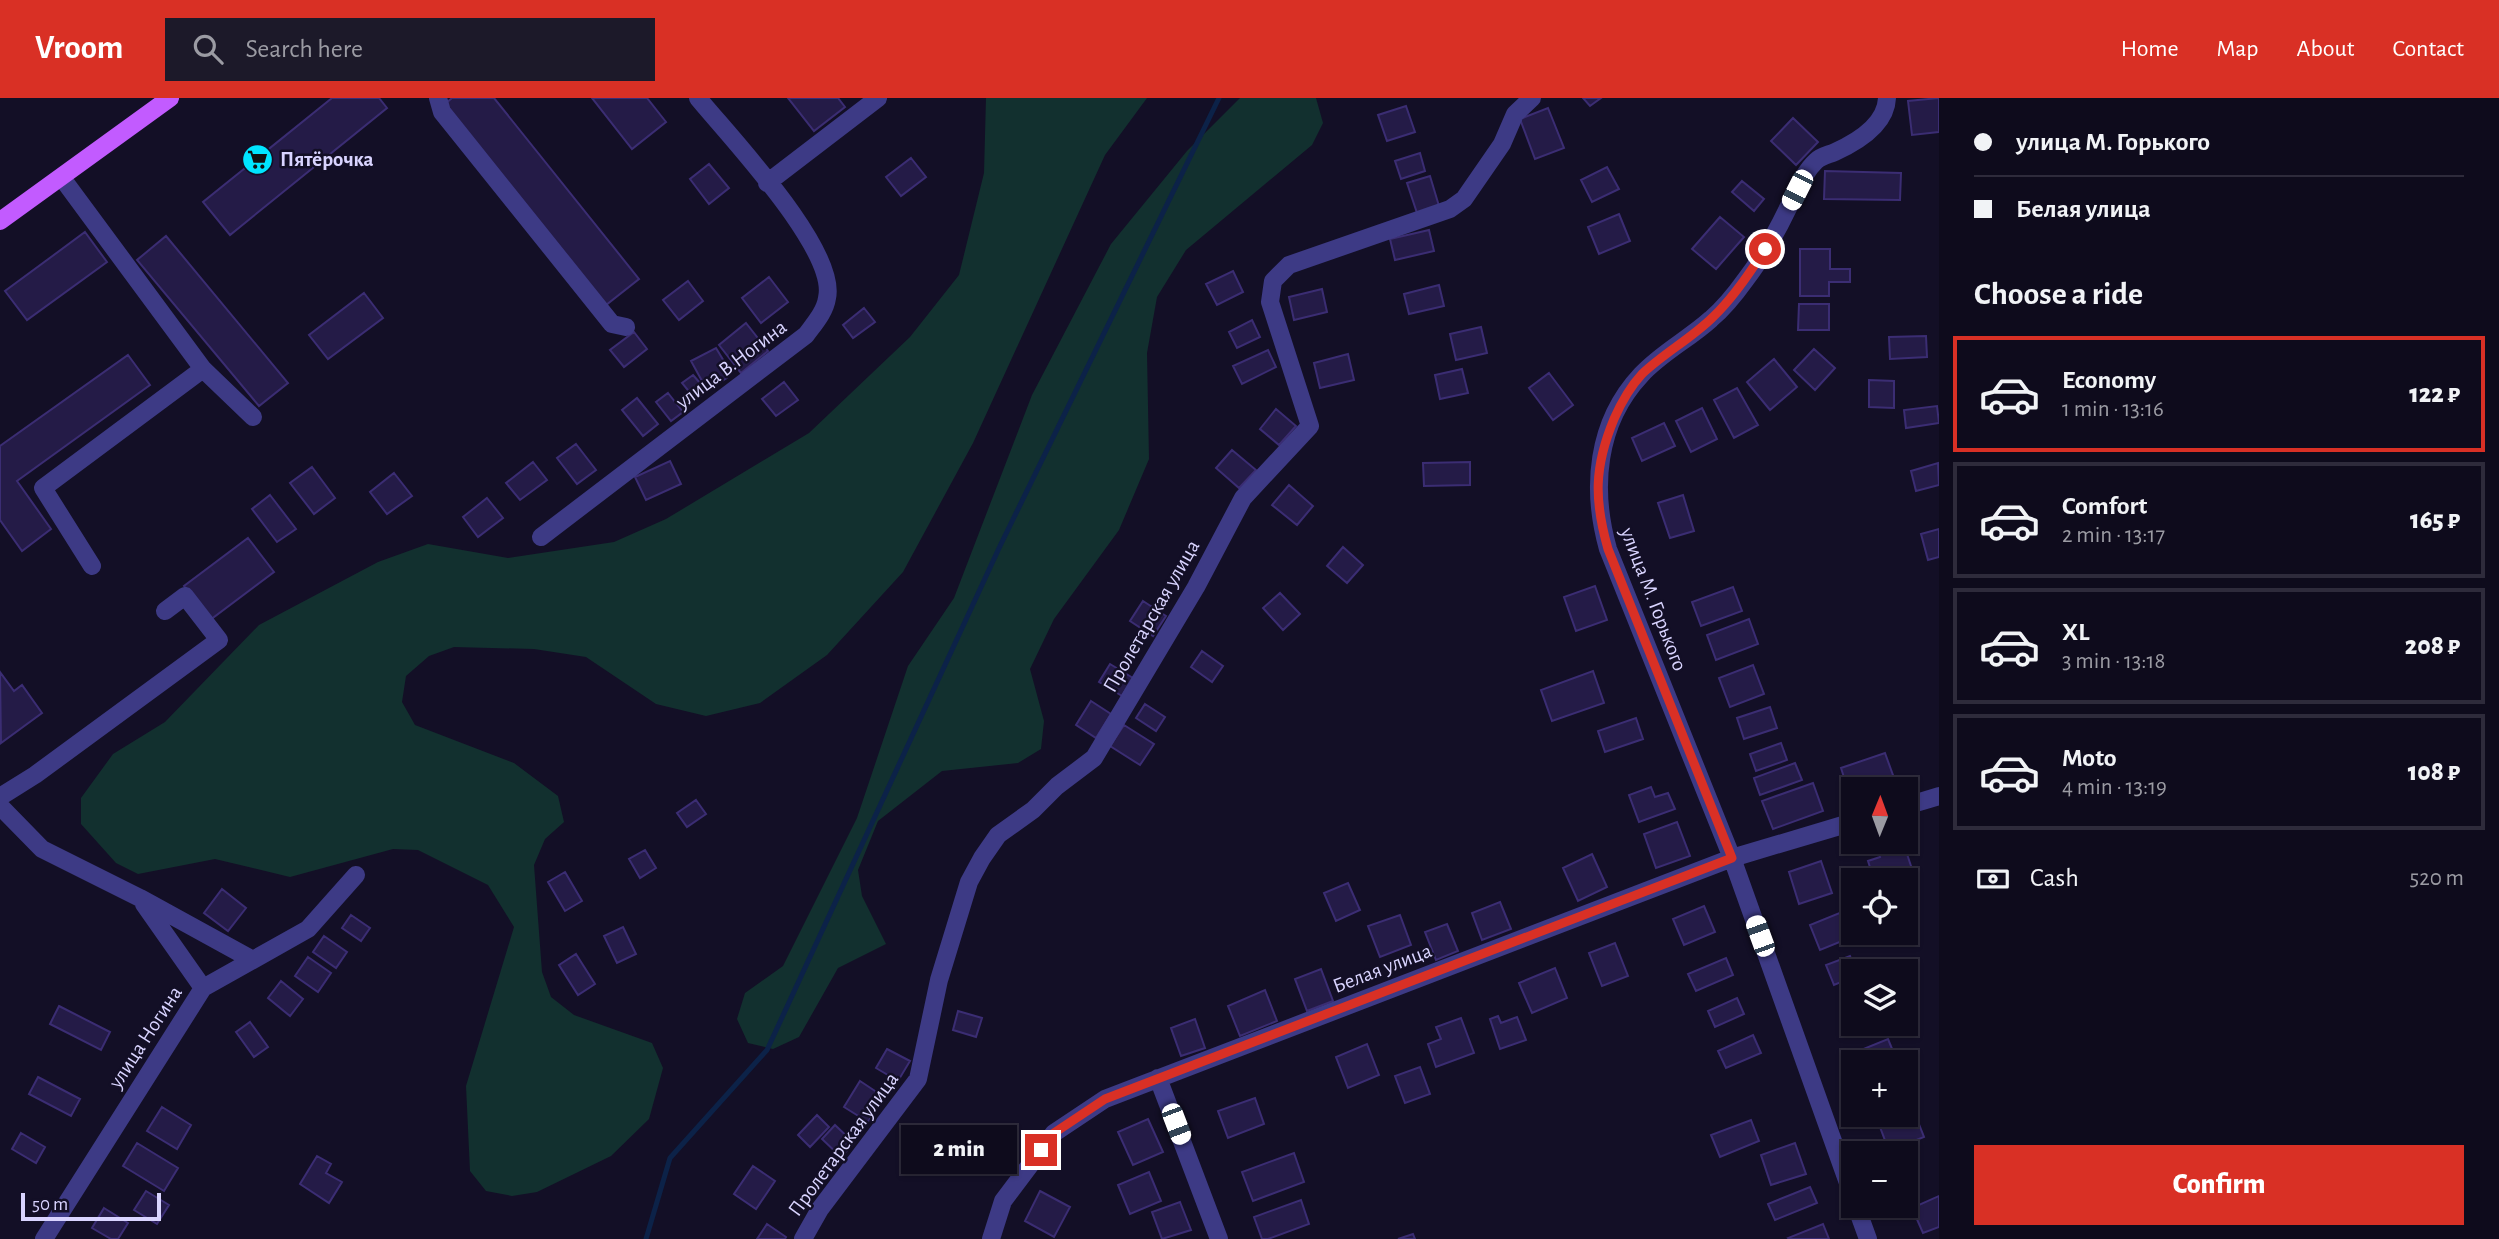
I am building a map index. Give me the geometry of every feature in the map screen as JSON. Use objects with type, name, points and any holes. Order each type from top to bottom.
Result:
[{"type":"main road","points":[[0,221],[170,98]]},
{"type":"street","points":[[438,98],[442,112],[612,324],[626,327]]},
{"type":"street","name":"улица В.Ногина","points":[[541,537],[806,335],[819,317],[828,297],[825,268],[792,213],[698,98]]},
{"type":"street","name":"Пролетарская улица","points":[[803,1239],[820,1209],[918,1079],[939,980],[969,882],[982,858],[998,835],[1033,810],[1057,786],[1094,758],[1196,587],[1243,498],[1310,426],[1270,302],[1273,281],[1289,265],[1450,209],[1464,199],[1502,144],[1515,114],[1532,98]]},
{"type":"street","name":"улица М. Горького","points":[[1841,1163],[1732,858],[1608,549],[1600,520],[1599,464],[1606,438],[1622,401],[1641,375],[1713,318],[1747,278],[1777,230],[1807,170],[1819,158],[1852,144],[1881,120],[1887,98]]},
{"type":"street","points":[[767,183],[869,101]]},
{"type":"street","points":[[62,178],[204,369],[253,417]]},
{"type":"street","points":[[92,566],[43,488],[204,369]]},
{"type":"street","points":[[0,797],[35,775],[219,640],[185,596],[165,611]]},
{"type":"street","points":[[1918,802],[1939,796]]},
{"type":"street","points":[[0,806],[43,849],[251,959]]},
{"type":"street","name":"Белая улица","points":[[991,1239],[1003,1201],[1054,1133],[1105,1099],[1732,858],[1841,826]]},
{"type":"street","name":"улица Ногина","points":[[44,1239],[203,988],[309,929],[356,875]]},
{"type":"street","points":[[140,898],[203,988]]},
{"type":"street","points":[[1158,1078],[1219,1239]]},
{"type":"street","points":[[1860,1218],[1868,1239]]},
{"type":"green space","points":[[986,98],[1147,98],[1105,155],[973,443],[903,572],[827,655],[760,703],[706,716],[656,704],[586,657],[534,649],[454,647],[429,656],[406,676],[402,702],[415,725],[514,763],[558,796],[564,822],[545,839],[534,865],[542,972],[551,997],[574,1015],[652,1043],[663,1068],[649,1119],[611,1156],[537,1192],[512,1196],[486,1191],[470,1171],[466,1086],[514,927],[488,885],[418,850],[393,849],[290,877],[215,859],[138,874],[116,863],[81,824],[81,798],[113,754],[165,722],[259,625],[378,562],[428,544],[508,558],[614,542],[666,519],[809,433],[910,337],[959,275],[984,173]]},
{"type":"green space","points":[[1240,98],[1316,98],[1323,123],[1312,145],[1186,250],[1157,297],[1147,353],[1149,459],[1119,530],[1054,619],[1030,669],[1044,721],[1041,749],[1018,763],[942,771],[878,821],[858,870],[862,896],[886,944],[838,968],[799,1037],[773,1049],[748,1043],[737,1019],[745,993],[783,966],[857,818],[908,666],[954,598],[1032,395],[1111,244],[1187,151]]},
{"type":"building","points":[[332,98],[379,98],[387,108],[230,235],[203,202]]},
{"type":"building","points":[[452,98],[494,98],[639,279],[606,305],[445,104]]},
{"type":"building","points":[[592,98],[647,98],[666,122],[632,149]]},
{"type":"building","points":[[788,98],[838,98],[845,107],[814,131]]},
{"type":"building","points":[[1583,98],[1601,98],[1590,106]]},
{"type":"building","points":[[1939,98],[1939,132],[1912,135],[1908,101]]},
{"type":"building","points":[[1406,106],[1415,132],[1387,141],[1378,115]]},
{"type":"building","points":[[1548,108],[1564,148],[1535,159],[1520,119]]},
{"type":"building","points":[[1793,118],[1818,142],[1796,165],[1771,141]]},
{"type":"building","points":[[1420,153],[1425,171],[1401,179],[1395,161]]},
{"type":"building","points":[[911,158],[926,177],[901,196],[886,177]]},
{"type":"building","points":[[709,164],[729,188],[709,204],[690,179]]},
{"type":"building","points":[[1607,167],[1619,189],[1592,202],[1581,180]]},
{"type":"building","points":[[1825,171],[1901,173],[1900,200],[1824,199]]},
{"type":"building","points":[[1430,176],[1439,206],[1417,213],[1407,183]]},
{"type":"building","points":[[1742,181],[1764,199],[1754,211],[1732,192]]},
{"type":"building","points":[[1619,214],[1630,241],[1599,254],[1588,227]]},
{"type":"building","points":[[1720,217],[1744,237],[1716,269],[1692,249]]},
{"type":"building","points":[[1429,230],[1434,251],[1395,260],[1390,239]]},
{"type":"building","points":[[85,232],[107,262],[27,320],[5,291]]},
{"type":"building","points":[[166,236],[288,383],[259,406],[137,260]]},
{"type":"building","points":[[1800,249],[1830,249],[1830,269],[1850,269],[1850,282],[1829,282],[1829,296],[1800,296]]},
{"type":"building","points":[[1233,271],[1243,292],[1217,305],[1206,284]]},
{"type":"building","points":[[769,277],[788,302],[761,323],[742,298]]},
{"type":"building","points":[[688,281],[703,301],[679,320],[663,300]]},
{"type":"building","points":[[1439,285],[1444,306],[1409,314],[1404,294]]},
{"type":"building","points":[[1322,289],[1327,312],[1294,320],[1289,297]]},
{"type":"building","points":[[364,293],[383,318],[328,359],[309,335]]},
{"type":"building","points":[[1799,304],[1829,304],[1829,330],[1798,330]]},
{"type":"building","points":[[864,308],[875,322],[853,338],[843,325]]},
{"type":"building","points":[[1252,320],[1260,337],[1237,348],[1229,332]]},
{"type":"building","points":[[746,323],[768,351],[741,373],[719,345]]},
{"type":"building","points":[[1481,327],[1487,353],[1456,360],[1450,334]]},
{"type":"building","points":[[634,332],[647,349],[624,367],[610,350]]},
{"type":"building","points":[[1926,336],[1927,357],[1890,359],[1889,337]]},
{"type":"building","points":[[716,348],[725,363],[720,366],[727,378],[707,390],[691,361]]},
{"type":"building","points":[[1814,349],[1835,368],[1815,390],[1794,370]]},
{"type":"building","points":[[1268,350],[1276,367],[1242,384],[1233,366]]},
{"type":"building","points":[[1348,354],[1354,380],[1320,388],[1314,363]]},
{"type":"building","points":[[128,355],[150,385],[17,481],[51,529],[22,551],[0,520],[0,446]]},
{"type":"building","points":[[1774,359],[1797,387],[1770,410],[1747,382]]},
{"type":"building","points":[[1462,369],[1468,393],[1440,399],[1435,375]]},
{"type":"building","points":[[1549,373],[1573,405],[1553,420],[1529,388]]},
{"type":"building","points":[[693,375],[707,391],[696,400],[682,383]]},
{"type":"building","points":[[1869,380],[1894,381],[1894,408],[1869,407]]},
{"type":"building","points":[[784,382],[798,400],[776,416],[762,399]]},
{"type":"building","points":[[1737,388],[1758,425],[1734,438],[1714,400]]},
{"type":"building","points":[[668,393],[683,412],[671,421],[656,402]]},
{"type":"building","points":[[637,398],[658,424],[643,436],[622,410]]},
{"type":"building","points":[[1937,406],[1939,423],[1906,428],[1904,410]]},
{"type":"building","points":[[1702,408],[1717,439],[1691,452],[1676,421]]},
{"type":"building","points":[[1276,409],[1296,426],[1279,445],[1260,429]]},
{"type":"building","points":[[1664,423],[1675,446],[1642,461],[1632,438]]},
{"type":"building","points":[[576,444],[596,470],[577,484],[557,458]]},
{"type":"building","points":[[1232,450],[1256,470],[1239,488],[1216,468]]},
{"type":"building","points":[[670,461],[681,484],[646,500],[635,477]]},
{"type":"building","points":[[533,462],[547,480],[520,500],[506,483]]},
{"type":"building","points":[[1470,462],[1470,485],[1424,486],[1423,463]]},
{"type":"building","points":[[1938,463],[1939,485],[1916,491],[1911,471]]},
{"type":"building","points":[[312,467],[335,498],[314,514],[290,483]]},
{"type":"building","points":[[394,473],[412,496],[387,514],[370,492]]},
{"type":"building","points":[[1289,485],[1313,506],[1297,525],[1272,505]]},
{"type":"building","points":[[270,495],[296,529],[277,542],[252,509]]},
{"type":"building","points":[[1683,495],[1694,531],[1670,538],[1658,503]]},
{"type":"building","points":[[487,498],[503,518],[478,537],[463,517]]},
{"type":"building","points":[[1939,529],[1939,557],[1928,560],[1921,534]]},
{"type":"building","points":[[248,538],[274,572],[210,620],[184,586]]},
{"type":"building","points":[[1343,547],[1363,565],[1347,583],[1327,566]]},
{"type":"building","points":[[1595,586],[1607,620],[1576,631],[1564,597]]},
{"type":"building","points":[[1733,587],[1742,611],[1701,626],[1692,602]]},
{"type":"building","points":[[1280,593],[1300,614],[1283,630],[1263,608]]},
{"type":"building","points":[[1143,601],[1166,616],[1153,636],[1130,621]]},
{"type":"building","points":[[1749,619],[1758,644],[1716,660],[1707,635]]},
{"type":"building","points":[[1202,651],[1223,666],[1212,682],[1191,667]]},
{"type":"building","points":[[1110,664],[1133,678],[1122,696],[1099,682]]},
{"type":"building","points":[[1753,665],[1764,694],[1730,707],[1719,678]]},
{"type":"building","points":[[1593,671],[1604,703],[1552,721],[1541,690]]},
{"type":"building","points":[[0,672],[14,691],[22,685],[42,713],[1,743]]},
{"type":"building","points":[[1091,701],[1111,714],[1096,738],[1076,725]]},
{"type":"building","points":[[1145,704],[1165,717],[1156,731],[1136,718]]},
{"type":"building","points":[[1770,707],[1777,728],[1744,739],[1737,718]]},
{"type":"building","points":[[1636,718],[1643,739],[1605,752],[1598,731]]},
{"type":"building","points":[[1124,725],[1154,744],[1140,765],[1110,746]]},
{"type":"building","points":[[1781,743],[1787,760],[1756,771],[1750,754]]},
{"type":"building","points":[[1885,753],[1894,777],[1844,777],[1841,768]]},
{"type":"building","points":[[1795,763],[1802,780],[1760,795],[1754,778]]},
{"type":"building","points":[[1813,783],[1823,811],[1773,829],[1762,801]]},
{"type":"building","points":[[1651,787],[1655,797],[1668,793],[1675,809],[1639,822],[1629,795]]},
{"type":"building","points":[[696,800],[706,814],[687,827],[677,813]]},
{"type":"building","points":[[1677,822],[1690,856],[1656,868],[1644,834]]},
{"type":"building","points":[[645,850],[656,868],[640,878],[629,859]]},
{"type":"building","points":[[1592,854],[1607,887],[1578,901],[1563,868]]},
{"type":"building","points":[[1879,854],[1907,854],[1912,868],[1870,868],[1868,861],[1880,857]]},
{"type":"building","points":[[1821,861],[1832,893],[1799,904],[1789,872]]},
{"type":"building","points":[[565,872],[582,901],[565,911],[548,882]]},
{"type":"building","points":[[1348,883],[1360,910],[1336,921],[1324,893]]},
{"type":"building","points":[[222,889],[246,908],[228,931],[204,913]]},
{"type":"building","points":[[1500,902],[1511,929],[1482,940],[1472,913]]},
{"type":"building","points":[[1704,906],[1715,932],[1684,945],[1673,919]]},
{"type":"building","points":[[1841,912],[1841,941],[1820,950],[1810,925]]},
{"type":"building","points":[[351,915],[370,928],[361,941],[342,928]]},
{"type":"building","points":[[1400,915],[1411,945],[1380,957],[1368,926]]},
{"type":"building","points":[[1447,924],[1458,951],[1436,960],[1425,932]]},
{"type":"building","points":[[623,927],[636,954],[617,963],[604,936]]},
{"type":"building","points":[[324,936],[347,952],[336,968],[313,952]]},
{"type":"building","points":[[1615,943],[1628,976],[1602,986],[1589,953]]},
{"type":"building","points":[[576,954],[595,984],[578,995],[559,965]]},
{"type":"building","points":[[308,957],[331,973],[318,992],[295,976]]},
{"type":"building","points":[[1726,958],[1733,975],[1696,991],[1688,974]]},
{"type":"building","points":[[1841,959],[1841,982],[1834,985],[1826,965]]},
{"type":"building","points":[[1555,968],[1567,998],[1532,1013],[1519,983]]},
{"type":"building","points":[[1321,969],[1333,1001],[1307,1011],[1295,979]]},
{"type":"building","points":[[281,981],[303,999],[290,1016],[268,998]]},
{"type":"building","points":[[1265,990],[1277,1021],[1240,1036],[1228,1006]]},
{"type":"building","points":[[1737,998],[1744,1014],[1715,1027],[1708,1011]]},
{"type":"building","points":[[59,1006],[110,1032],[101,1050],[50,1024]]},
{"type":"building","points":[[958,1011],[982,1018],[976,1037],[953,1030]]},
{"type":"building","points":[[1498,1016],[1501,1023],[1517,1017],[1526,1040],[1500,1049],[1490,1019]]},
{"type":"building","points":[[1461,1018],[1474,1053],[1436,1067],[1428,1044],[1441,1039],[1436,1027]]},
{"type":"building","points":[[1195,1019],[1205,1048],[1181,1056],[1171,1028]]},
{"type":"building","points":[[250,1022],[268,1047],[254,1057],[236,1032]]},
{"type":"building","points":[[1753,1035],[1761,1053],[1726,1068],[1718,1051]]},
{"type":"building","points":[[1888,1039],[1892,1050],[1861,1050]]},
{"type":"building","points":[[1367,1044],[1379,1075],[1348,1088],[1336,1057]]},
{"type":"building","points":[[887,1049],[910,1061],[898,1081],[876,1068]]},
{"type":"building","points":[[1420,1067],[1430,1094],[1405,1103],[1395,1076]]},
{"type":"building","points":[[38,1077],[80,1099],[71,1116],[29,1094]]},
{"type":"building","points":[[860,1081],[884,1097],[868,1122],[844,1107]]},
{"type":"building","points":[[1255,1098],[1264,1124],[1228,1138],[1218,1111]]},
{"type":"building","points":[[162,1107],[191,1125],[177,1149],[147,1131]]},
{"type":"building","points":[[817,1115],[829,1127],[810,1147],[798,1135]]},
{"type":"building","points":[[1148,1119],[1163,1152],[1133,1165],[1118,1132]]},
{"type":"building","points":[[1751,1120],[1759,1141],[1720,1157],[1711,1135]]},
{"type":"building","points":[[1918,1122],[1924,1137],[1914,1141],[1885,1141],[1880,1127],[1918,1127]]},
{"type":"building","points":[[835,1125],[854,1143],[841,1157],[822,1139]]},
{"type":"building","points":[[21,1133],[45,1147],[36,1163],[12,1149]]},
{"type":"building","points":[[137,1143],[178,1168],[164,1191],[123,1166]]},
{"type":"building","points":[[1795,1143],[1806,1174],[1771,1185],[1761,1155]]},
{"type":"building","points":[[1294,1153],[1304,1182],[1253,1201],[1242,1172]]},
{"type":"building","points":[[317,1156],[331,1164],[326,1173],[342,1182],[329,1203],[300,1184]]},
{"type":"building","points":[[753,1166],[775,1181],[756,1209],[734,1194]]},
{"type":"building","points":[[1149,1172],[1161,1201],[1130,1214],[1118,1185]]},
{"type":"building","points":[[1810,1187],[1817,1203],[1775,1220],[1768,1204]]},
{"type":"building","points":[[146,1191],[169,1205],[157,1224],[134,1210]]},
{"type":"building","points":[[1040,1191],[1070,1207],[1054,1237],[1025,1221]]},
{"type":"building","points":[[1939,1196],[1939,1227],[1923,1233],[1916,1218],[1918,1205]]},
{"type":"building","points":[[1301,1200],[1309,1224],[1262,1239],[1254,1217]]},
{"type":"building","points":[[1180,1202],[1191,1230],[1162,1239],[1152,1212]]},
{"type":"building","points":[[104,1208],[128,1223],[118,1239],[111,1239],[92,1228]]},
{"type":"building","points":[[767,1224],[786,1237],[785,1239],[757,1239]]},
{"type":"building","points":[[1823,1224],[1829,1239],[1788,1238]]},
{"type":"building","points":[[1413,1234],[1415,1239],[1398,1239]]},
{"type":"waterway","points":[[646,1239],[670,1158],[767,1050],[1000,546],[1219,98]]},
{"type":"place","name":"Пятёрочка","points":[[257,159]]},
{"type":"route","points":[[1041,1150],[1054,1133],[1105,1099],[1732,858],[1608,549],[1600,520],[1599,464],[1606,438],[1622,401],[1641,375],[1713,318],[1747,278],[1765,249]]}]
